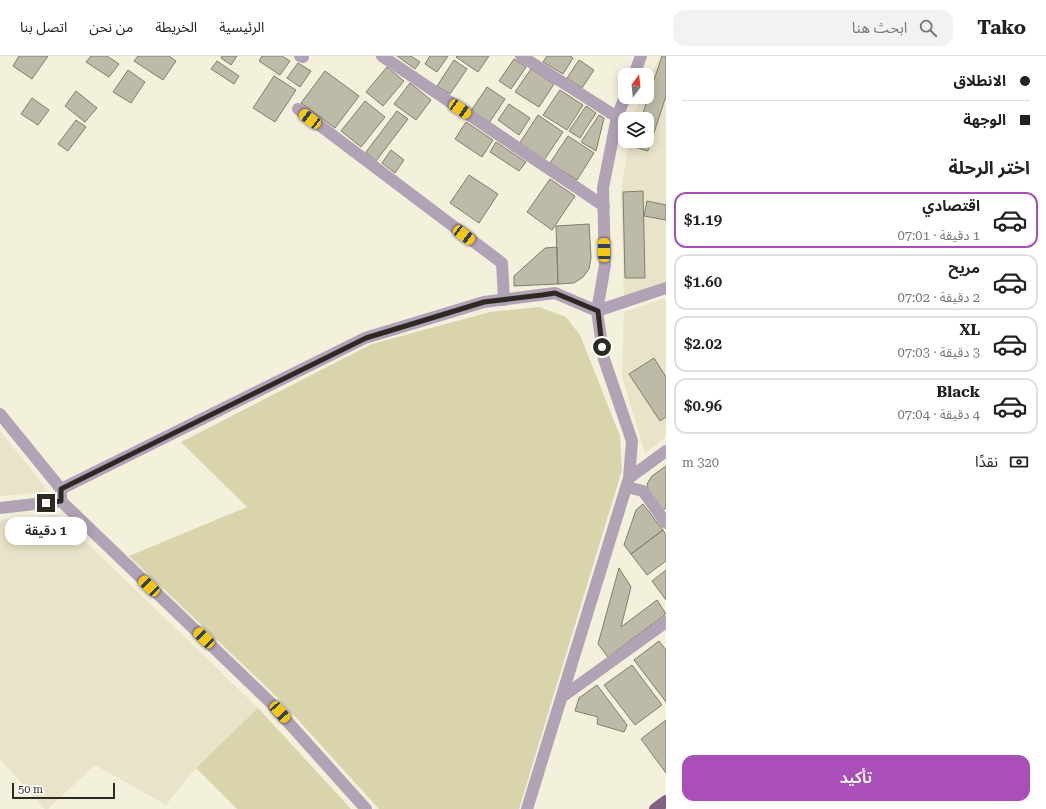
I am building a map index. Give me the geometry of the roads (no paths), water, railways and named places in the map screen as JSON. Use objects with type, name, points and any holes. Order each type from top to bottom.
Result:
[{"type":"main road","points":[[655,809],[666,801]]},
{"type":"street","points":[[382,56],[604,206]]},
{"type":"street","points":[[521,56],[617,117]]},
{"type":"street","points":[[637,68],[641,56]]},
{"type":"street","points":[[527,809],[628,482],[632,441],[604,359],[598,311],[605,265],[603,188],[617,117],[622,104]]},
{"type":"street","points":[[298,110],[502,263],[504,300]]},
{"type":"street","points":[[0,508],[61,495],[366,338],[484,302],[555,293],[598,311],[666,288]]},
{"type":"street","points":[[0,414],[61,495],[270,702],[366,809]]},
{"type":"street","points":[[628,482],[666,451]]},
{"type":"street","points":[[628,482],[643,491],[666,522]]},
{"type":"street","points":[[562,697],[666,622]]}]
